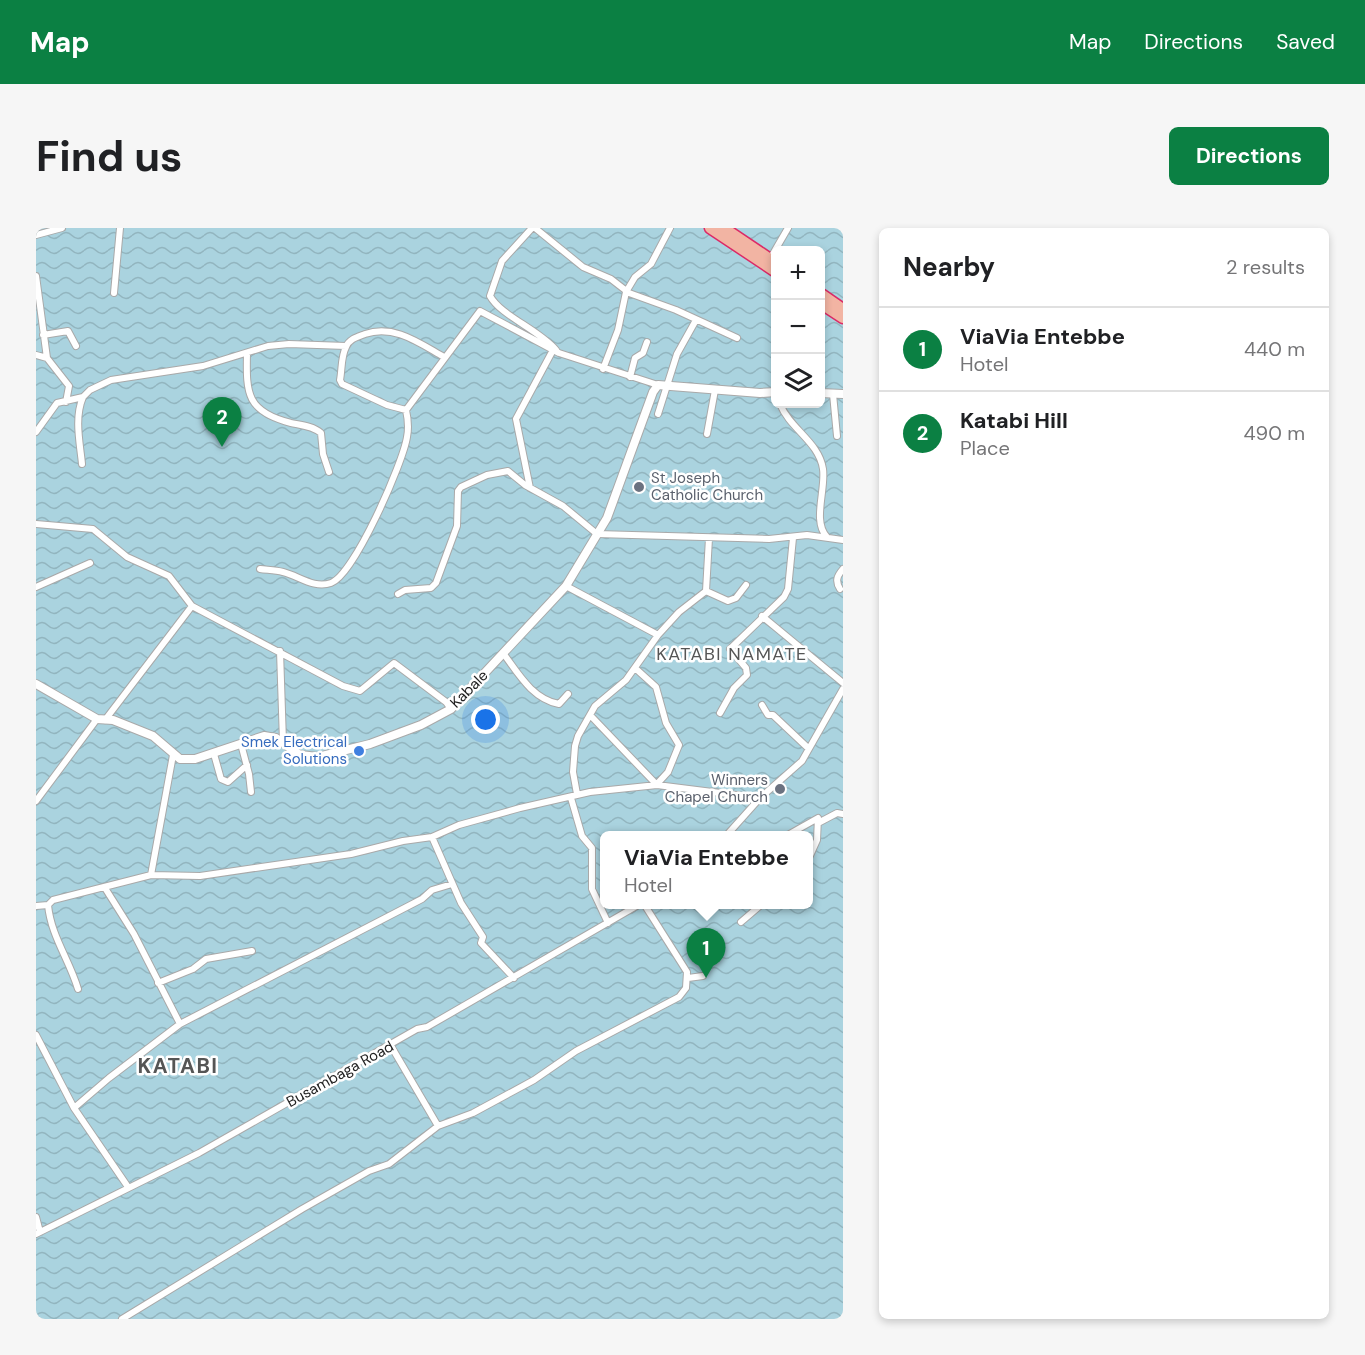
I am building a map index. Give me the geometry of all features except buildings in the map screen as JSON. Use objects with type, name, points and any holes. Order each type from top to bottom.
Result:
[{"type":"highway","points":[[710,228],[771,269]]},
{"type":"highway","points":[[724,228],[771,260]]},
{"type":"highway","points":[[825,296],[843,309]]},
{"type":"highway","points":[[825,306],[843,318]]},
{"type":"street","points":[[36,235],[62,228]]},
{"type":"street","points":[[114,293],[120,228]]},
{"type":"street","points":[[556,352],[545,337],[496,305],[490,296],[502,261],[534,228],[584,267],[611,279],[626,292],[676,310],[737,338]]},
{"type":"street","points":[[603,369],[618,330],[626,292],[635,277],[651,264],[670,228]]},
{"type":"street","points":[[779,246],[788,228]]},
{"type":"street","points":[[36,276],[47,358],[69,386],[66,402]]},
{"type":"street","points":[[260,569],[281,571],[310,583],[328,584],[336,581],[355,556],[391,483],[407,438],[406,410],[480,311],[556,352],[658,385],[771,392]]},
{"type":"street","points":[[658,414],[677,354],[696,320]]},
{"type":"street","points":[[43,335],[68,331],[76,346]]},
{"type":"street","points":[[406,410],[387,405],[342,384],[340,380],[346,346],[354,338],[375,331],[388,331],[410,338],[444,357]]},
{"type":"street","points":[[630,377],[635,358],[643,353],[647,342]]},
{"type":"street","points":[[82,464],[79,432],[80,406],[83,397],[90,390],[111,380],[202,366],[268,346],[285,344],[346,346]]},
{"type":"street","points":[[530,488],[516,419],[556,352]]},
{"type":"street","points":[[247,354],[246,387],[255,405],[264,414],[321,433],[323,454],[329,472]]},
{"type":"street","points":[[36,355],[47,358]]},
{"type":"street","name":"Kabale","points":[[173,755],[188,760],[214,754],[264,736],[276,738],[300,754],[318,757],[380,741],[421,725],[451,709],[566,586],[613,503],[653,392],[658,385]]},
{"type":"street","points":[[707,434],[715,390]]},
{"type":"street","points":[[825,393],[843,394]]},
{"type":"street","points":[[833,394],[837,436]]},
{"type":"street","points":[[36,432],[57,403],[83,397]]},
{"type":"street","points":[[782,408],[795,428],[817,449],[821,460],[823,472],[821,529],[827,537]]},
{"type":"street","points":[[398,594],[405,590],[432,588],[436,583],[458,526],[458,492],[465,483],[508,471],[530,488],[563,506],[597,534],[709,538],[807,536],[843,540]]},
{"type":"street","points":[[807,536],[816,528],[820,516]]},
{"type":"street","points":[[36,524],[93,529],[127,557],[170,576],[192,606],[342,686],[360,691],[394,663],[446,702],[451,709]]},
{"type":"street","points":[[720,713],[734,688],[747,675],[746,668],[730,649],[784,597],[788,589],[793,537]]},
{"type":"street","points":[[600,906],[592,889],[592,848],[582,836],[574,796],[573,758],[578,736],[603,697],[626,680],[658,635],[679,612],[706,591],[709,538]]},
{"type":"street","points":[[36,587],[90,563]]},
{"type":"street","points":[[840,589],[836,583],[838,575],[843,570]]},
{"type":"street","points":[[706,591],[728,601],[736,598],[746,585]]},
{"type":"street","points":[[566,586],[610,612],[658,635]]},
{"type":"street","points":[[36,801],[192,606]]},
{"type":"street","points":[[762,616],[843,683]]},
{"type":"street","points":[[279,651],[283,742]]},
{"type":"street","points":[[503,653],[539,695],[560,704],[568,694]]},
{"type":"street","points":[[635,668],[656,687],[666,723],[680,745],[668,772],[657,784]]},
{"type":"street","points":[[36,684],[101,720],[113,720],[145,732],[160,741],[173,755],[151,875]]},
{"type":"street","points":[[730,831],[760,798],[802,761],[843,689]]},
{"type":"street","points":[[762,705],[768,715],[773,715],[808,748]]},
{"type":"street","points":[[590,715],[657,784]]},
{"type":"street","points":[[241,744],[251,792]]},
{"type":"street","points":[[214,754],[221,779],[228,782],[247,765]]},
{"type":"street","points":[[36,906],[48,905],[53,900],[151,875],[200,876],[284,865],[432,837],[459,825],[519,808],[574,796],[657,784],[760,798]]},
{"type":"street","points":[[820,822],[837,813],[843,814]]},
{"type":"street","points":[[794,831],[813,818],[818,818],[820,822]]},
{"type":"street","points":[[813,849],[820,822]]},
{"type":"street","points":[[432,837],[452,884],[483,937],[481,943],[514,978]]},
{"type":"street","points":[[74,1108],[180,1023],[422,899],[432,890],[452,884]]},
{"type":"street","points":[[105,888],[134,934],[180,1023]]},
{"type":"street","points":[[48,905],[50,926],[70,965],[78,989]]},
{"type":"street","points":[[601,909],[608,923]]},
{"type":"street","name":"Busambaga Road","points":[[38,1233],[199,1153],[514,978],[633,909]]},
{"type":"street","points":[[122,1319],[302,1209],[369,1172],[389,1164],[438,1126],[473,1113],[534,1080],[576,1051],[666,1005],[686,988],[688,978],[645,909]]},
{"type":"street","points":[[741,922],[756,909]]},
{"type":"street","points":[[158,983],[193,969],[206,959],[252,951]]},
{"type":"street","points":[[688,978],[703,976]]},
{"type":"street","points":[[36,1035],[74,1108],[128,1187]]},
{"type":"street","points":[[391,1046],[438,1126]]},
{"type":"street","points":[[36,1217],[38,1233]]},
{"type":"water","points":[[36,228],[843,228],[843,1319],[36,1319]]},
{"type":"place","name":"Katabi Hill","points":[[222,447]]},
{"type":"place","name":"St Joseph Catholic Church","points":[[639,487]]},
{"type":"place","name":"Smek Electrical Solutions","points":[[359,751]]},
{"type":"place","name":"Winners Chapel Church","points":[[780,789]]},
{"type":"place","name":"ViaVia Entebbe","points":[[706,978]]},
{"type":"district","name":"KATABI NAMATE","points":[[732,654]]},
{"type":"district","name":"KATABI","points":[[178,1066]]}]
